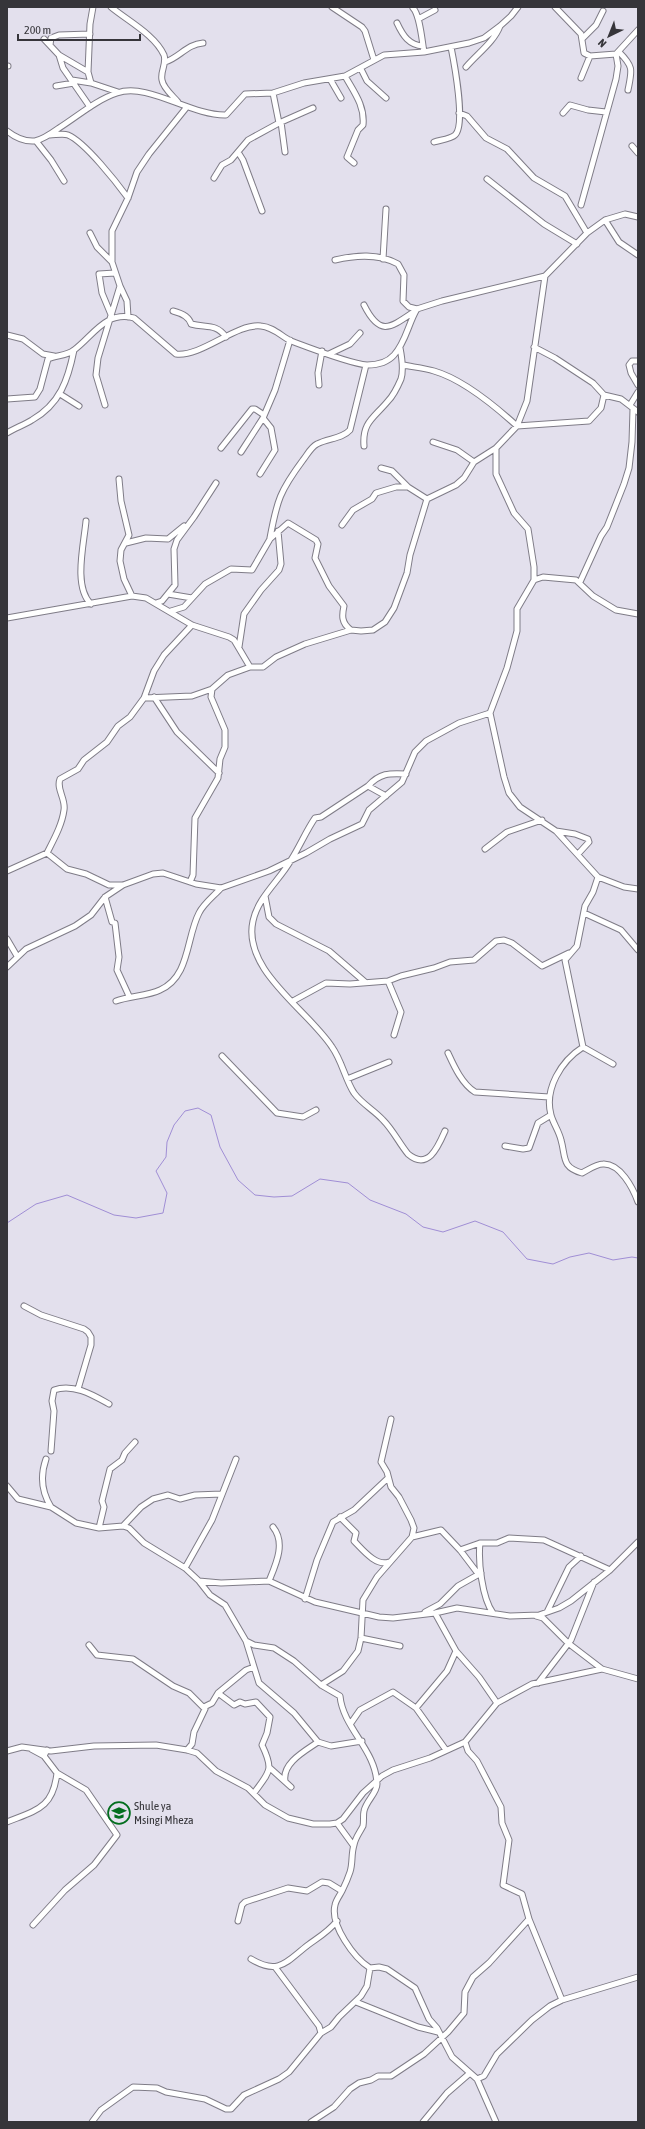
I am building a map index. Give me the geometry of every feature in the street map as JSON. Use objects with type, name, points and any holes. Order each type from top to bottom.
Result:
[{"type":"street","points":[[91,83],[88,72],[93,7]]},
{"type":"street","points":[[111,7],[148,36],[163,53],[165,62],[161,78],[162,83],[179,103],[186,108],[226,116],[242,95],[273,93],[310,82],[345,76],[361,69],[384,55],[423,49],[452,47],[484,38],[512,16],[518,7]]},
{"type":"street","points":[[332,7],[362,27],[365,31],[374,60]]},
{"type":"street","points":[[555,7],[576,27],[582,39],[584,53],[590,56],[618,53]]},
{"type":"street","points":[[413,8],[420,18],[419,27],[423,49]]},
{"type":"street","points":[[420,18],[434,10]]},
{"type":"street","points":[[582,39],[596,25],[603,11]]},
{"type":"street","points":[[397,23],[406,40],[423,49]]},
{"type":"street","points":[[466,67],[479,51],[496,35],[500,26]]},
{"type":"street","points":[[581,205],[616,79],[618,53],[638,30]]},
{"type":"street","points":[[50,45],[51,38],[59,35],[90,34]]},
{"type":"street","points":[[44,39],[59,55],[88,72]]},
{"type":"street","points":[[165,62],[170,61],[190,46],[203,43]]},
{"type":"street","points":[[434,142],[456,135],[459,113],[457,80],[452,47]]},
{"type":"street","points":[[618,53],[631,66],[632,72],[628,90]]},
{"type":"street","points":[[59,55],[63,68],[90,107]]},
{"type":"street","points":[[581,78],[590,56]]},
{"type":"street","points":[[361,69],[367,81],[386,98]]},
{"type":"street","points":[[345,76],[360,102],[364,120],[363,125],[358,130],[347,157],[354,163]]},
{"type":"street","points":[[330,79],[341,98]]},
{"type":"street","points":[[56,86],[73,82],[91,83],[118,92]]},
{"type":"street","points":[[8,134],[24,141],[36,141],[49,135],[103,99],[118,92],[126,91],[143,93],[179,103]]},
{"type":"street","points":[[273,93],[285,152]]},
{"type":"street","points":[[563,112],[570,105],[588,110],[606,112]]},
{"type":"street","points":[[128,316],[127,301],[112,262],[112,231],[128,198],[137,172],[186,108]]},
{"type":"street","points":[[214,178],[222,165],[238,152],[248,140],[313,108]]},
{"type":"street","points":[[459,113],[466,116],[486,138],[507,149],[534,178],[565,196],[587,233]]},
{"type":"street","points":[[49,135],[64,134],[74,139],[110,174],[128,198]]},
{"type":"street","points":[[36,141],[51,160],[64,181]]},
{"type":"street","points":[[632,146],[638,153]]},
{"type":"street","points":[[238,152],[243,160],[262,211]]},
{"type":"street","points":[[487,179],[544,224],[577,244]]},
{"type":"street","points":[[383,258],[386,209]]},
{"type":"street","points":[[364,305],[370,318],[384,326],[394,325],[417,309],[442,301],[545,276],[587,233],[605,220],[625,214],[638,217]]},
{"type":"street","points":[[605,220],[620,242],[638,255]]},
{"type":"street","points":[[90,233],[97,247],[112,262]]},
{"type":"street","points":[[335,260],[357,255],[383,258],[394,262],[401,267],[404,275],[403,301],[408,307],[417,309]]},
{"type":"street","points":[[112,318],[102,293],[99,274],[115,273]]},
{"type":"street","points":[[144,698],[192,696],[212,689],[228,675],[250,668],[263,667],[286,651],[351,630],[361,632],[373,630],[385,622],[394,608],[407,573],[410,555],[427,499],[456,485],[464,478],[474,462],[496,448],[517,426],[527,401],[545,276]]},
{"type":"street","points":[[105,405],[96,374],[98,358],[112,318],[120,286]]},
{"type":"street","points":[[7,399],[35,396],[40,389],[48,359],[54,356],[67,354],[74,350],[96,328],[112,318],[128,316],[140,323],[176,354],[198,350],[247,328],[261,326],[275,331],[290,340],[366,365],[387,362],[400,348],[417,309]]},
{"type":"street","points":[[173,311],[185,315],[190,319],[191,324],[215,326],[222,330],[226,337]]},
{"type":"street","points":[[329,354],[350,344],[360,333]]},
{"type":"street","points":[[7,335],[23,339],[43,354],[54,356]]},
{"type":"street","points":[[241,452],[264,416],[275,390],[290,340]]},
{"type":"street","points":[[534,347],[555,358],[593,383],[604,395],[621,399],[634,409]]},
{"type":"street","points":[[364,446],[364,431],[367,424],[390,400],[401,378],[403,365],[400,348]]},
{"type":"street","points":[[7,433],[40,415],[49,408],[60,394],[69,374],[74,350]]},
{"type":"street","points":[[319,385],[318,373],[322,351]]},
{"type":"street","points":[[638,361],[632,361],[629,365],[631,373],[638,385]]},
{"type":"street","points":[[270,539],[280,495],[284,485],[316,444],[346,435],[350,430],[366,365]]},
{"type":"street","points":[[403,365],[434,371],[472,390],[517,426],[588,421],[601,408],[604,395]]},
{"type":"street","points":[[580,582],[601,536],[607,527],[624,484],[630,455],[634,409],[638,392]]},
{"type":"street","points":[[60,394],[78,406]]},
{"type":"street","points":[[221,448],[252,409],[255,409],[264,416],[272,428],[275,450],[260,474]]},
{"type":"street","points":[[433,442],[457,450],[474,462]]},
{"type":"street","points":[[496,448],[495,466],[501,486],[514,513],[528,529],[534,560],[534,580],[517,609],[517,631],[507,668],[490,713],[509,793],[520,807],[542,820],[556,831],[598,878],[624,887],[638,889]]},
{"type":"street","points":[[381,468],[392,471],[408,487],[427,499]]},
{"type":"street","points":[[119,480],[121,501],[129,534],[122,550],[120,561],[124,579],[132,596]]},
{"type":"street","points":[[156,603],[162,601],[175,585],[175,544],[216,483]]},
{"type":"street","points":[[342,525],[354,510],[372,499],[376,493],[396,487],[408,487]]},
{"type":"street","points":[[126,543],[146,538],[168,540],[194,517]]},
{"type":"street","points":[[86,521],[81,577],[82,590],[86,600],[91,604]]},
{"type":"street","points":[[171,611],[184,607],[205,584],[231,569],[252,570],[270,539],[288,523],[316,540],[318,544],[314,558],[330,586],[344,606],[342,614],[345,624],[351,630]]},
{"type":"street","points":[[239,646],[244,614],[261,590],[279,570],[281,564],[278,531]]},
{"type":"street","points":[[534,580],[543,577],[570,578],[580,582],[593,596],[616,610],[638,614]]},
{"type":"street","points":[[168,594],[192,598]]},
{"type":"street","points":[[7,618],[132,596],[146,598],[192,624],[229,637],[239,646],[250,668]]},
{"type":"street","points":[[7,871],[47,853],[58,832],[65,808],[59,785],[60,780],[76,771],[84,760],[104,745],[118,726],[130,717],[144,698],[154,671],[164,654],[192,624]]},
{"type":"street","points":[[190,882],[192,875],[196,818],[219,772],[220,759],[225,747],[226,739],[225,730],[211,697],[212,689]]},
{"type":"street","points":[[154,697],[177,732],[219,772]]},
{"type":"street","points":[[116,1001],[129,996],[159,991],[174,981],[182,966],[198,914],[205,904],[221,888],[269,871],[362,824],[369,810],[399,786],[406,774],[415,752],[426,741],[459,723],[490,713]]},
{"type":"street","points":[[406,774],[386,773],[379,776],[368,786],[321,817],[315,818],[302,838],[291,860],[265,896],[253,920],[252,935],[254,948],[267,974],[293,1001],[332,1046],[354,1093],[370,1110],[383,1120],[399,1144],[413,1159],[421,1161],[429,1157],[437,1147],[445,1131]]},
{"type":"street","points":[[368,786],[386,796]]},
{"type":"street","points":[[485,849],[507,832],[542,820]]},
{"type":"street","points":[[556,831],[575,834],[588,839],[590,842],[578,854]]},
{"type":"street","points":[[47,853],[67,870],[86,874],[100,882],[123,885]]},
{"type":"street","points":[[7,967],[31,945],[75,926],[91,915],[105,897],[123,885],[157,873],[168,874],[190,882],[221,888]]},
{"type":"street","points":[[598,878],[593,892],[586,901],[576,946],[565,960],[583,1047],[613,1064]]},
{"type":"street","points":[[265,896],[269,917],[276,924],[328,951],[365,982]]},
{"type":"street","points":[[105,897],[112,922],[115,923],[118,932],[119,957],[117,970],[129,996]]},
{"type":"street","points":[[584,913],[621,930],[638,950]]},
{"type":"street","points":[[7,939],[18,956]]},
{"type":"street","points":[[293,1001],[326,982],[388,981],[450,962],[474,960],[496,942],[504,940],[512,943],[542,966],[569,953]]},
{"type":"street","points":[[388,981],[401,1012],[394,1035]]},
{"type":"street","points":[[583,1047],[565,1062],[556,1076],[549,1096],[551,1115],[558,1129],[562,1143],[562,1152],[570,1167],[582,1173],[602,1164],[619,1171],[632,1188],[638,1202]]},
{"type":"street","points":[[448,1053],[456,1070],[475,1092],[549,1096]]},
{"type":"street","points":[[222,1056],[277,1113],[302,1117],[316,1110]]},
{"type":"street","points":[[347,1079],[389,1062]]},
{"type":"street","points":[[505,1146],[523,1149],[529,1148],[538,1123],[551,1115]]},
{"type":"street","points":[[24,1306],[41,1315],[76,1325],[88,1332],[91,1337],[91,1345],[78,1390]]},
{"type":"street","points":[[51,1451],[54,1411],[52,1393],[59,1388],[78,1390],[86,1392],[109,1404]]},
{"type":"street","points":[[321,1686],[343,1670],[358,1651],[361,1638],[361,1614],[363,1600],[367,1591],[412,1537],[414,1528],[411,1520],[400,1497],[390,1487],[381,1458],[392,1418]]},
{"type":"street","points":[[99,1528],[104,1507],[102,1501],[110,1469],[122,1460],[125,1452],[135,1442]]},
{"type":"street","points":[[46,1459],[42,1471],[42,1483],[51,1507]]},
{"type":"street","points":[[185,1568],[212,1520],[236,1459]]},
{"type":"street","points":[[305,1599],[328,1531],[333,1522],[340,1516],[354,1510],[388,1478]]},
{"type":"street","points":[[7,1486],[18,1499],[51,1507],[76,1523],[99,1528],[123,1526],[129,1528],[144,1543],[185,1568],[199,1581],[210,1595],[225,1605],[246,1641],[259,1683],[294,1713],[318,1742],[331,1746],[362,1741]]},
{"type":"street","points":[[123,1526],[141,1507],[153,1499],[168,1495],[180,1499],[195,1495],[222,1494]]},
{"type":"street","points":[[340,1516],[356,1533],[354,1541],[368,1556],[381,1563],[390,1562]]},
{"type":"street","points":[[269,1581],[278,1560],[279,1547],[278,1534],[273,1527]]},
{"type":"street","points":[[412,1537],[439,1529],[460,1550],[480,1574]]},
{"type":"street","points":[[460,1550],[480,1543],[498,1543],[508,1538],[544,1540],[610,1570]]},
{"type":"street","points":[[199,1581],[221,1583],[269,1581],[305,1599],[361,1614],[393,1618],[435,1613],[457,1608],[510,1616],[533,1615],[547,1613],[571,1601],[610,1570],[638,1542]]},
{"type":"street","points":[[480,1543],[480,1574],[487,1603],[493,1613]]},
{"type":"street","points":[[547,1622],[545,1617],[569,1567],[581,1556]]},
{"type":"street","points":[[422,1614],[440,1604],[458,1586],[480,1574]]},
{"type":"street","points":[[538,1683],[568,1643],[594,1582]]},
{"type":"street","points":[[435,1613],[456,1651],[479,1677],[497,1703]]},
{"type":"street","points":[[533,1615],[543,1618],[568,1643],[602,1669],[638,1679]]},
{"type":"street","points":[[361,1638],[400,1646]]},
{"type":"street","points":[[246,1641],[254,1645],[274,1648],[294,1661],[321,1686],[338,1694],[342,1710],[362,1741],[375,1771],[377,1782],[376,1789],[368,1799],[364,1810],[363,1824],[354,1845],[350,1870],[335,1905],[337,1921],[342,1936],[359,1960],[370,1968],[379,1967],[387,1969],[412,1984],[429,2019],[442,2038],[452,2057],[477,2079],[496,2122]]},
{"type":"street","points":[[89,1645],[97,1655],[133,1659],[173,1686],[189,1693],[204,1707],[205,1711],[194,1732],[192,1744],[188,1750]]},
{"type":"street","points":[[248,1648],[254,1645]]},
{"type":"street","points":[[416,1708],[447,1671],[456,1651]]},
{"type":"street","points":[[204,1707],[212,1702],[218,1693],[246,1670],[254,1667]]},
{"type":"street","points":[[7,1751],[29,1748],[48,1750],[156,1745],[188,1750],[197,1753],[216,1771],[254,1793],[265,1805],[288,1818],[313,1824],[337,1823],[347,1815],[363,1792],[393,1770],[430,1758],[465,1742],[497,1703],[538,1683],[602,1669]]},
{"type":"street","points":[[351,1723],[360,1710],[385,1698],[391,1692],[401,1696],[416,1708],[446,1750]]},
{"type":"street","points":[[218,1693],[234,1705],[240,1702],[245,1704],[256,1702],[268,1713],[270,1718],[262,1745],[270,1762],[270,1768],[254,1793]]},
{"type":"street","points":[[285,1781],[284,1774],[295,1757],[318,1742]]},
{"type":"street","points":[[465,1742],[468,1751],[477,1761],[502,1807],[502,1824],[508,1840],[503,1885],[522,1894],[529,1919],[562,2000]]},
{"type":"street","points":[[29,1748],[44,1756],[57,1773],[86,1790],[117,1835],[94,1865],[65,1890],[33,1925]]},
{"type":"street","points":[[44,1756],[48,1750]]},
{"type":"street","points":[[270,1768],[291,1787]]},
{"type":"street","points":[[7,1822],[45,1805],[56,1786],[57,1773]]},
{"type":"street","points":[[337,1823],[354,1845]]},
{"type":"street","points":[[238,1921],[242,1904],[245,1902],[288,1888],[307,1891],[322,1882],[330,1883],[342,1891]]},
{"type":"street","points":[[311,2122],[334,2108],[350,2089],[359,2083],[371,2080],[378,2076],[391,2076],[424,2054],[442,2038],[464,2013],[465,1992],[473,1977],[494,1958],[529,1919]]},
{"type":"street","points":[[251,1959],[262,1966],[275,1967],[288,1963],[302,1949],[328,1932],[337,1921]]},
{"type":"street","points":[[275,1967],[319,2026],[321,2033]]},
{"type":"street","points":[[92,2122],[102,2110],[133,2087],[157,2088],[166,2092],[205,2099],[226,2109],[232,2109],[244,2095],[279,2079],[289,2072],[321,2033],[332,2027],[339,2016],[356,2002],[367,1986],[370,1968]]},
{"type":"street","points":[[477,2079],[484,2076],[498,2054],[532,2020],[562,2000],[638,1977]]},
{"type":"street","points":[[356,2002],[418,2027],[438,2032]]},
{"type":"street","points":[[423,2122],[447,2093],[470,2073]]},
{"type":"waterway","points":[[7,1223],[36,1204],[67,1195],[114,1215],[136,1218],[163,1213],[167,1193],[156,1171],[166,1157],[167,1142],[174,1125],[185,1111],[198,1108],[211,1115],[220,1147],[238,1180],[255,1195],[274,1197],[292,1196],[320,1179],[348,1183],[370,1200],[406,1214],[423,1227],[443,1232],[475,1221],[503,1232],[527,1259],[553,1264],[570,1257],[589,1253],[613,1260],[632,1257],[638,1258]]},
{"type":"place","name":"Shule ya Msingi Mheza","points":[[119,1813]]}]
